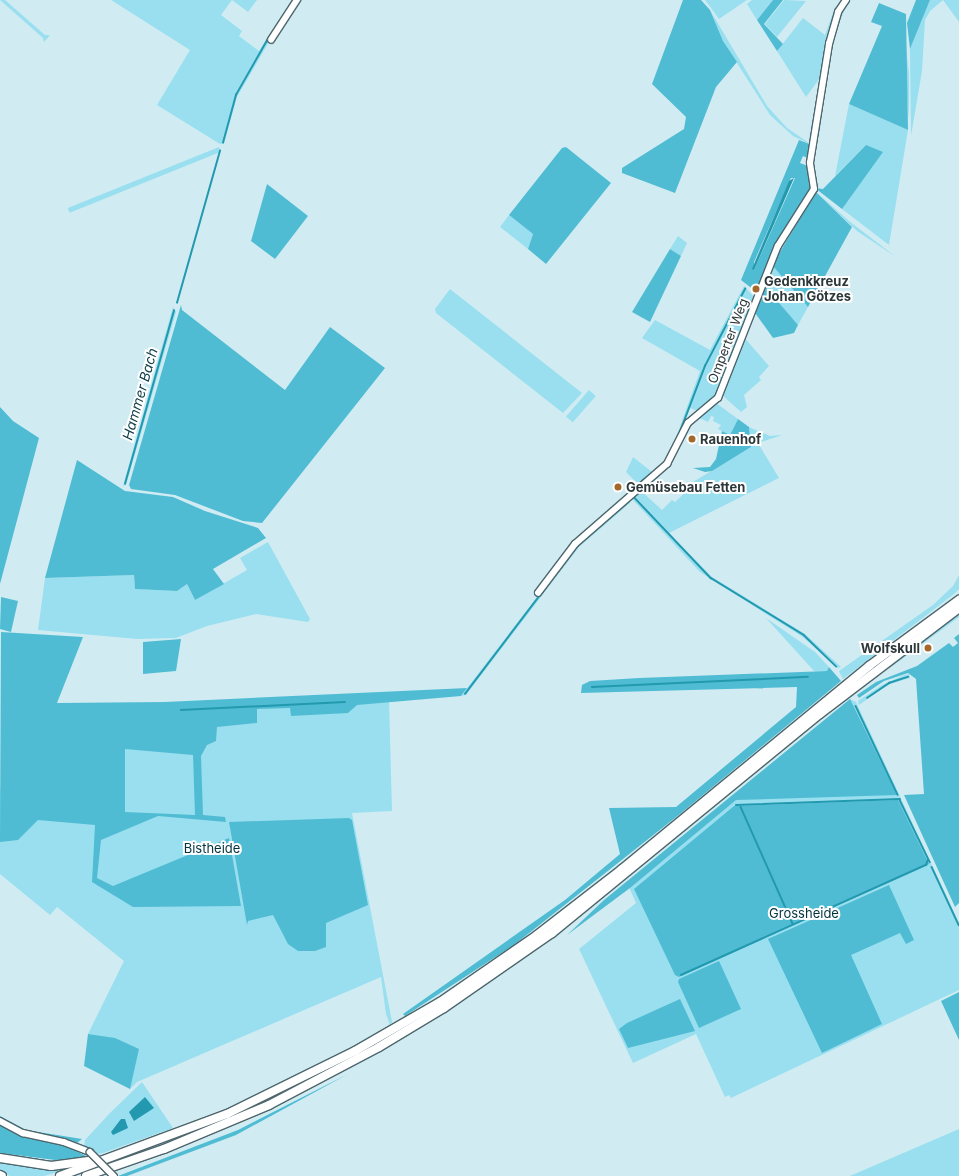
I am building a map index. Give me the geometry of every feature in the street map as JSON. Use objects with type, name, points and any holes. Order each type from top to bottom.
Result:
[{"type":"highway","points":[[60,1176],[127,1154],[227,1114],[348,1055],[480,976],[622,869],[869,666],[959,600]]},
{"type":"highway","points":[[86,1176],[117,1167],[269,1105],[379,1047],[505,967],[625,876],[873,672],[959,608]]},
{"type":"highway","points":[[0,1159],[69,1165],[127,1154]]},
{"type":"highway","points":[[103,1176],[117,1167]]},
{"type":"street","points":[[271,40],[297,0]]},
{"type":"street","name":"Omperter Weg","points":[[538,594],[575,544],[673,456],[688,423],[718,398],[778,246],[814,189],[810,163],[829,44],[838,12],[846,0]]},
{"type":"street","points":[[0,1121],[23,1133],[64,1142],[90,1152],[114,1176]]},
{"type":"green space","points":[[0,0],[5,0],[45,35],[50,35],[44,42],[43,38]]},
{"type":"green space","points":[[111,0],[232,0],[221,15],[242,31],[239,36],[259,51],[267,38],[270,40],[237,97],[224,143],[220,144],[157,105],[190,50]]},
{"type":"green space","points":[[232,0],[257,0],[248,12]]},
{"type":"green space","points":[[683,0],[701,0],[710,10],[723,41],[737,62],[716,87],[675,193],[622,173],[622,168],[684,129],[686,117],[652,84]]},
{"type":"green space","points":[[705,0],[747,0],[719,19]]},
{"type":"green space","points":[[752,0],[773,0],[757,20],[747,4]]},
{"type":"green space","points":[[773,0],[783,0],[764,24],[783,44],[777,51],[757,20]]},
{"type":"green space","points":[[784,0],[806,1],[777,37],[765,24]]},
{"type":"green space","points":[[848,0],[832,43],[819,137],[816,136],[830,46],[838,17]]},
{"type":"green space","points":[[916,0],[930,0],[910,49],[907,23]]},
{"type":"green space","points":[[930,0],[943,0],[930,11],[925,20],[922,71],[911,136],[910,49]]},
{"type":"green space","points":[[943,0],[959,0],[959,22]]},
{"type":"green space","points":[[879,3],[906,14],[908,130],[849,104],[882,26],[871,22]]},
{"type":"green space","points":[[835,7],[838,9],[813,140],[809,139],[820,78],[806,97],[777,51],[803,18],[825,35]]},
{"type":"green space","points":[[710,10],[767,106],[787,128],[812,145],[793,136],[770,115],[723,41]]},
{"type":"green space","points":[[905,40],[909,73],[909,119],[905,71]]},
{"type":"green space","points":[[849,104],[908,130],[889,245],[842,209],[866,145],[835,176]]},
{"type":"green space","points":[[799,140],[812,145],[810,159],[803,156],[800,163],[808,166],[811,190],[776,245],[758,289],[754,290],[741,280]],"holes":[[[791,178],[795,178],[754,270],[754,262]]]},
{"type":"green space","points":[[866,145],[883,152],[842,209],[815,188],[823,189]]},
{"type":"green space","points":[[219,147],[221,152],[70,213],[68,208]]},
{"type":"green space","points":[[566,147],[611,183],[546,264],[528,249],[533,234],[509,215],[562,148]]},
{"type":"green space","points":[[267,184],[308,216],[275,259],[251,241]]},
{"type":"green space","points":[[816,192],[849,221],[896,257],[857,231]]},
{"type":"green space","points":[[816,192],[852,227],[808,307],[772,265]]},
{"type":"green space","points":[[509,215],[533,234],[528,249],[500,227]]},
{"type":"green space","points":[[678,236],[687,243],[681,256],[670,249]]},
{"type":"green space","points":[[670,249],[681,256],[650,322],[632,312]]},
{"type":"green space","points":[[772,265],[808,307],[798,325],[763,284]]},
{"type":"green space","points":[[763,284],[798,325],[794,333],[773,338],[753,310]]},
{"type":"green space","points":[[744,286],[754,297],[717,393],[698,411],[690,408],[668,460],[642,482],[636,482],[626,472],[633,457],[652,472],[669,457],[700,371],[642,338],[655,320],[710,350]]},
{"type":"green space","points":[[450,289],[582,393],[563,413],[436,313],[435,309]]},
{"type":"green space","points":[[181,305],[182,310],[285,390],[330,327],[385,368],[262,523],[243,521],[175,495],[131,489],[129,485]]},
{"type":"green space","points":[[173,307],[176,312],[126,485],[123,486]]},
{"type":"green space","points":[[743,336],[769,366],[759,377],[761,380],[744,395],[747,407],[741,412],[722,395]]},
{"type":"green space","points":[[589,390],[596,396],[573,422],[566,416]]},
{"type":"green space","points":[[716,403],[738,419],[730,435],[718,429],[721,425],[713,421],[714,417],[711,416],[708,422],[697,417]]},
{"type":"green space","points":[[0,407],[13,421],[39,438],[0,584]]},
{"type":"green space","points":[[738,419],[749,427],[751,447],[712,471],[705,472],[693,468],[710,467],[716,459],[722,431],[730,435]]},
{"type":"green space","points":[[749,427],[770,436],[782,435],[758,443],[779,478],[669,533],[712,577],[805,634],[841,667],[837,668],[803,637],[700,572],[633,500],[640,490],[662,510],[672,500],[675,502],[691,487],[688,485],[751,447]]},
{"type":"green space","points":[[77,460],[125,491],[173,497],[205,511],[258,528],[266,538],[213,569],[224,584],[195,600],[187,584],[177,591],[135,589],[134,575],[45,578]]},
{"type":"green space","points":[[626,501],[631,502],[579,547],[466,695],[461,696],[577,545]]},
{"type":"green space","points":[[268,542],[310,619],[308,622],[256,614],[207,626],[176,638],[137,639],[38,630],[45,578],[134,575],[135,589],[177,591],[187,584],[195,600],[247,570],[240,558]]},
{"type":"green space","points":[[959,575],[959,589],[954,594],[843,679],[839,671],[933,605],[953,586]]},
{"type":"green space","points":[[1,597],[18,601],[11,632],[0,629]]},
{"type":"green space","points":[[959,612],[959,617],[891,667],[879,673]]},
{"type":"green space","points":[[766,618],[815,652],[829,667],[828,671],[814,671]]},
{"type":"green space","points":[[1,632],[83,637],[57,703],[165,702],[467,688],[461,696],[357,705],[348,713],[291,716],[290,708],[257,709],[257,723],[217,727],[216,741],[207,745],[201,756],[203,815],[225,817],[226,822],[158,816],[101,840],[97,878],[113,886],[229,838],[241,906],[133,907],[92,882],[95,825],[38,820],[18,840],[0,842]],"holes":[[[125,749],[193,755],[195,815],[125,812]]]},
{"type":"green space","points":[[959,634],[959,903],[955,907],[904,795],[924,794],[916,679],[908,673],[884,681],[859,698],[857,695],[876,682],[917,666],[949,643],[953,647],[958,643],[954,638]]},
{"type":"green space","points":[[181,639],[176,671],[143,674],[143,642]]},
{"type":"green space","points":[[829,667],[841,681],[680,814],[514,945],[405,1016],[403,1014],[565,900],[620,854],[609,808],[676,807],[796,707],[797,687],[581,693],[582,685],[590,681],[639,678],[827,671]]},
{"type":"green space","points":[[909,674],[910,678],[887,685],[859,705],[858,701],[882,685]]},
{"type":"green space","name":"Bistheide","points":[[389,699],[392,811],[352,813],[392,1022],[390,1025],[386,1014],[381,977],[137,1082],[130,1089],[93,1035],[88,1034],[124,961],[57,907],[50,915],[0,874],[0,789],[75,711]]},
{"type":"green space","name":"Grossheide","points":[[850,699],[856,702],[959,923],[959,990],[731,1098],[729,1095],[725,1097],[696,1034],[633,1063],[579,949],[636,903],[628,885],[852,704]]},
{"type":"green space","points":[[850,699],[897,795],[736,800],[630,888],[567,935],[604,900]]},
{"type":"green space","points":[[898,800],[929,864],[679,977],[675,975],[634,889],[734,806]]},
{"type":"green space","points":[[349,818],[352,820],[368,905],[326,923],[326,947],[315,951],[298,951],[288,944],[273,915],[248,921],[247,925],[229,822]]},
{"type":"green space","points":[[889,885],[914,940],[906,944],[900,933],[851,955],[882,1024],[822,1053],[768,939]]},
{"type":"green space","points":[[719,961],[741,1009],[699,1028],[678,982],[679,979]]},
{"type":"green space","points":[[959,992],[959,1040],[941,1001]]},
{"type":"green space","points":[[680,999],[695,1031],[628,1048],[619,1029],[627,1023]]},
{"type":"green space","points":[[88,1034],[115,1038],[139,1049],[130,1089],[84,1066]]},
{"type":"green space","points":[[348,1074],[236,1135],[127,1176],[118,1176],[238,1130]]},
{"type":"green space","points":[[142,1082],[173,1128],[103,1153],[97,1154],[84,1147],[85,1140]]},
{"type":"green space","points":[[0,1116],[26,1130],[82,1139],[77,1143],[29,1133],[0,1119]]},
{"type":"green space","points":[[0,1123],[24,1136],[58,1142],[88,1157],[63,1161],[0,1153]]},
{"type":"green space","points":[[959,1129],[959,1176],[850,1176]]},
{"type":"green space","points":[[0,1162],[65,1168],[65,1170],[44,1176],[10,1176],[0,1172]]},
{"type":"shaded area","points":[[794,178],[754,270],[752,269],[789,181]]},
{"type":"shaded area","points":[[145,1097],[154,1108],[134,1121],[129,1112]]},
{"type":"shaded area","points":[[121,1119],[125,1119],[128,1128],[113,1135],[111,1132]]},
{"type":"waterway","name":"Hammer Bach","points":[[223,143],[236,95],[268,39]]},
{"type":"waterway","name":"Hammer Bach","points":[[177,303],[220,151]]},
{"type":"waterway","points":[[678,437],[705,366],[745,289]]},
{"type":"waterway","name":"Hammer Bach","points":[[125,484],[174,311]]},
{"type":"waterway","points":[[642,481],[656,470]]},
{"type":"waterway","points":[[634,497],[711,578],[804,635],[836,666]]},
{"type":"waterway","points":[[465,694],[578,545],[627,503]]},
{"type":"waterway","points":[[592,687],[808,677]]},
{"type":"waterway","points":[[867,698],[889,683],[908,677]]},
{"type":"waterway","points":[[181,710],[345,702]]},
{"type":"waterway","points":[[856,706],[898,795]]},
{"type":"waterway","points":[[736,805],[900,799]]},
{"type":"waterway","points":[[900,800],[930,862]]},
{"type":"waterway","points":[[741,807],[793,924]]},
{"type":"waterway","points":[[681,975],[926,865],[928,860]]},
{"type":"waterway","points":[[932,867],[959,925]]},
{"type":"place","name":"Gedenkkreuz Johan Götzes","points":[[756,289]]},
{"type":"place","name":"Rauenhof","points":[[692,439]]},
{"type":"place","name":"Gemüsebau Fetten","points":[[618,487]]},
{"type":"place","name":"Wolfskull","points":[[928,648]]}]
